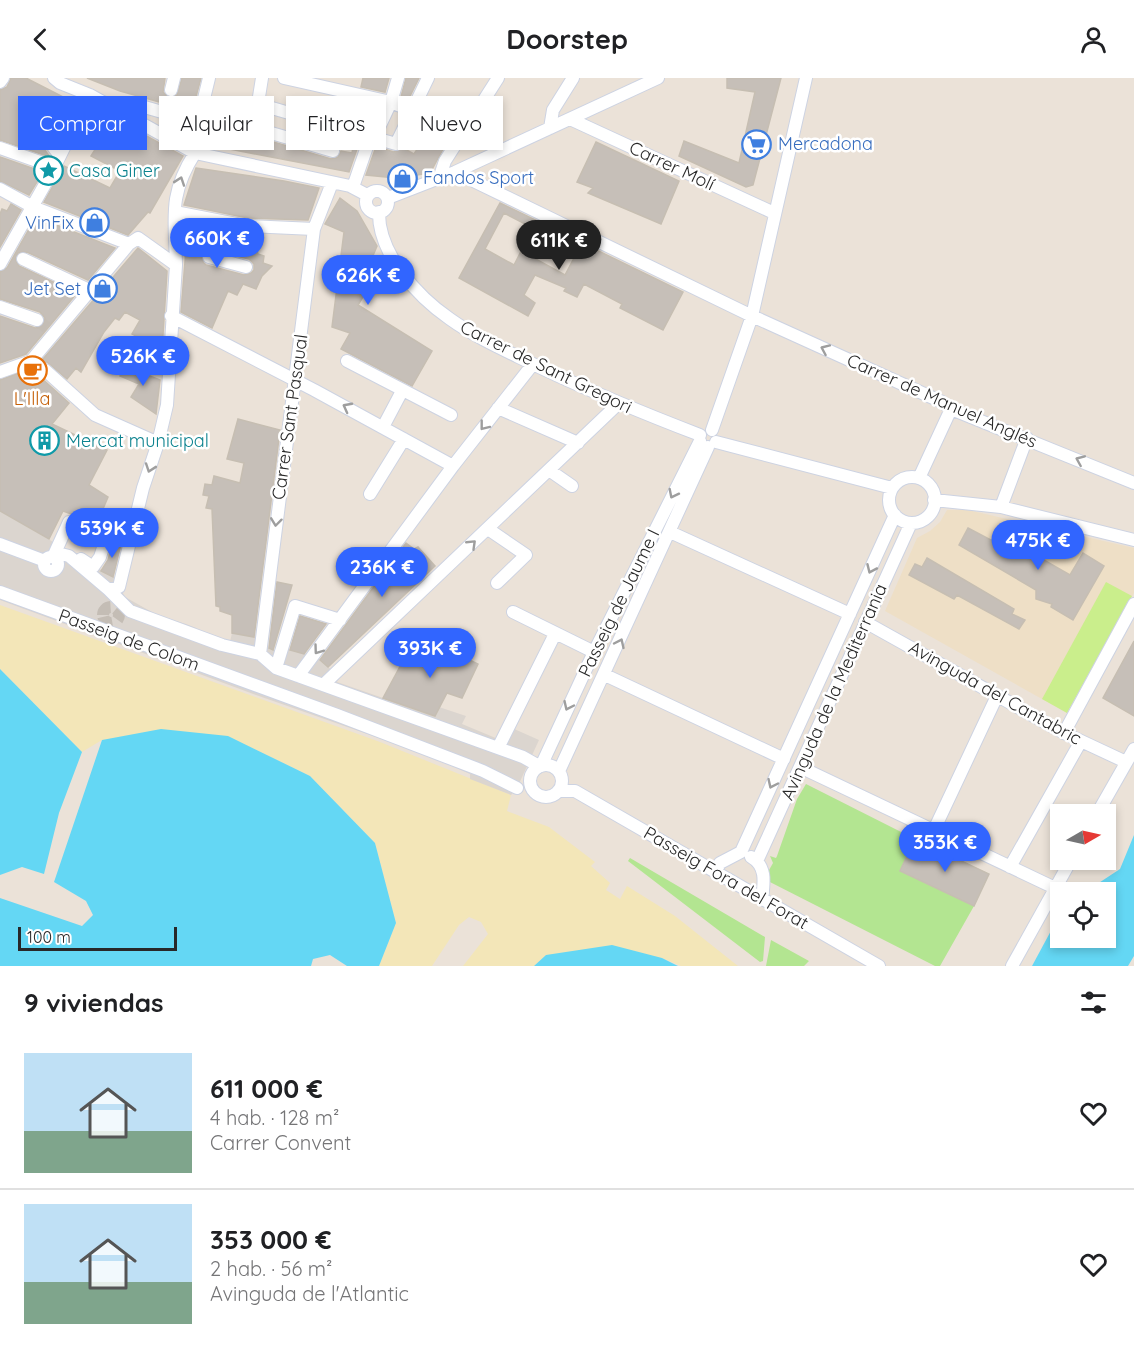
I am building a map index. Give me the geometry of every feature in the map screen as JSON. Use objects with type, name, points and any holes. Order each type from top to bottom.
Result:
[{"type":"street","points":[[0,264],[3,251],[33,207],[90,95],[79,84],[54,78]]},
{"type":"street","points":[[205,96],[210,78]]},
{"type":"street","points":[[259,96],[262,78]]},
{"type":"street","points":[[284,78],[398,105]]},
{"type":"street","points":[[386,111],[398,78]]},
{"type":"street","points":[[419,96],[428,78]]},
{"type":"street","points":[[439,179],[445,161],[498,78]]},
{"type":"street","points":[[550,128],[553,110],[573,78]]},
{"type":"street","points":[[387,198],[455,172],[658,78]]},
{"type":"street","points":[[707,439],[752,316],[806,78]]},
{"type":"street","name":"Carrer Molí","points":[[570,119],[774,213]]},
{"type":"street","points":[[147,126],[195,153],[353,188],[368,195]]},
{"type":"street","points":[[274,134],[333,151]]},
{"type":"street","points":[[386,141],[396,144],[398,140]]},
{"type":"street","points":[[0,148],[56,164]]},
{"type":"street","points":[[50,150],[56,164]]},
{"type":"street","points":[[353,188],[368,150]]},
{"type":"street","points":[[114,588],[158,443],[167,405],[171,316],[176,265],[181,250],[174,199],[182,174],[195,153]]},
{"type":"street","name":"Carrer de Manuel Anglés","points":[[455,172],[752,316],[942,402],[951,409],[1134,483]]},
{"type":"street","name":"Carrer Sant Pasqual","points":[[260,654],[314,229],[332,183]]},
{"type":"street","points":[[0,189],[33,207],[129,244]]},
{"type":"street","points":[[379,190],[387,198],[387,207],[379,212],[369,210],[366,202],[368,195],[372,192],[379,190]]},
{"type":"street","points":[[175,212],[247,226],[314,229]]},
{"type":"street","name":"Carrer de Sant Gregori","points":[[379,212],[380,231],[387,248],[405,277],[448,318],[483,340],[618,404],[707,439],[892,488]]},
{"type":"street","points":[[0,372],[37,364],[90,291],[129,244],[138,238],[176,265]]},
{"type":"street","points":[[209,257],[246,267]]},
{"type":"street","points":[[23,259],[90,291]]},
{"type":"street","points":[[0,307],[37,320]]},
{"type":"street","points":[[171,316],[453,466]]},
{"type":"street","points":[[347,361],[451,415]]},
{"type":"street","points":[[37,364],[95,415],[158,443]]},
{"type":"street","points":[[298,676],[453,466],[533,364]]},
{"type":"street","points":[[383,427],[402,391]]},
{"type":"street","points":[[323,685],[618,404]]},
{"type":"street","points":[[498,408],[578,443]]},
{"type":"street","points":[[919,478],[951,409]]},
{"type":"street","points":[[1001,507],[1027,438]]},
{"type":"street","points":[[370,494],[404,439]]},
{"type":"street","name":"Passeig de Jaume I","points":[[560,774],[670,532],[707,439]]},
{"type":"street","name":"Passeig de Jaume I","points":[[537,764],[707,439]]},
{"type":"street","points":[[549,470],[572,486]]},
{"type":"street","points":[[904,478],[919,478],[930,487],[934,500],[933,507],[924,519],[910,523],[895,515],[889,499],[892,488],[904,478]]},
{"type":"street","points":[[934,500],[1001,507],[1134,540]]},
{"type":"street","name":"Avinguda de la Mediterrania","points":[[741,852],[895,515]]},
{"type":"street","points":[[51,558],[69,522],[107,535],[132,530]]},
{"type":"street","name":"Avinguda de la Mediterrania","points":[[757,861],[910,523]]},
{"type":"street","points":[[488,529],[526,555],[497,583]]},
{"type":"street","points":[[670,532],[850,614]]},
{"type":"street","points":[[58,544],[93,567],[100,558],[107,535]]},
{"type":"street","name":"Passeig de Colom","points":[[0,544],[51,558],[61,554],[69,555],[114,588],[130,611],[151,621],[222,645],[260,654]]},
{"type":"street","name":"Passeig de Colom","points":[[0,592],[483,771],[517,788]]},
{"type":"street","points":[[1064,733],[1134,604]]},
{"type":"street","points":[[276,668],[295,606],[340,620]]},
{"type":"street","points":[[513,612],[594,652]]},
{"type":"street","name":"Avinguda del Cantabric","points":[[866,622],[1064,733],[1126,762]]},
{"type":"street","points":[[498,748],[555,634]]},
{"type":"street","points":[[260,654],[276,668],[537,764],[552,766],[560,774],[561,785],[558,792]]},
{"type":"street","points":[[605,675],[784,759]]},
{"type":"street","points":[[934,830],[997,696]]},
{"type":"street","points":[[1010,867],[1081,741]]},
{"type":"street","points":[[1103,804],[1134,749]]},
{"type":"street","points":[[537,764],[531,777],[533,790],[545,796],[573,791]]},
{"type":"street","points":[[800,767],[1050,886]]},
{"type":"street","name":"Passeig Fora del Forat","points":[[560,774],[573,791],[879,966]]},
{"type":"street","points":[[715,872],[720,863],[741,852],[757,861],[764,879],[762,899]]},
{"type":"street","points":[[1012,966],[1050,897]]},
{"type":"shaded area","points":[[947,510],[968,510],[1134,548],[1134,593],[1067,713],[885,611],[917,538],[940,522]]},
{"type":"shaded area","points":[[0,511],[115,578],[125,597],[159,616],[230,642],[232,633],[253,636],[266,647],[277,651],[287,649],[315,656],[339,676],[337,682],[435,716],[439,707],[466,716],[462,724],[498,739],[505,725],[539,740],[517,788],[511,795],[470,779],[470,774],[430,756],[256,695],[0,600]]},
{"type":"green space","points":[[1106,582],[1132,596],[1067,713],[1042,699]]},
{"type":"green space","points":[[806,784],[989,874],[974,906],[940,966],[935,966],[764,879],[773,863],[770,856],[776,858],[797,799]]},
{"type":"green space","points":[[630,858],[765,937],[763,961],[760,962],[628,861]]},
{"type":"green space","points":[[771,940],[809,961],[804,966],[766,966]]},
{"type":"sand","points":[[0,605],[380,742],[511,795],[507,811],[549,827],[595,862],[591,866],[610,883],[606,890],[620,899],[627,886],[675,916],[738,966],[681,966],[662,958],[546,955],[534,966],[463,966],[488,934],[481,922],[469,917],[459,925],[432,966],[379,966],[396,923],[375,843],[310,776],[227,736],[102,740],[82,752],[0,669]]},
{"type":"water","points":[[0,669],[82,752],[59,813],[44,874],[22,867],[0,875]]},
{"type":"water","points":[[161,729],[228,736],[310,776],[375,843],[396,923],[379,966],[347,966],[330,955],[313,959],[311,966],[0,966],[0,898],[82,926],[93,915],[86,901],[54,882],[102,740]]},
{"type":"water","points":[[1134,835],[1134,956],[1128,966],[1032,966],[1050,933],[1050,948],[1116,948],[1116,882],[1100,882],[1120,869]]},
{"type":"water","points":[[612,945],[662,958],[678,966],[534,966],[546,955]]},
{"type":"building","points":[[11,78],[26,78],[61,96],[18,96],[18,146],[0,140],[0,90],[7,87]]},
{"type":"building","points":[[87,78],[165,78],[163,92],[168,96],[159,96],[159,102],[147,98],[147,96],[120,91]]},
{"type":"building","points":[[182,78],[201,78],[196,96],[175,96]]},
{"type":"building","points":[[363,78],[389,78],[385,92],[361,87]]},
{"type":"building","points":[[406,78],[419,78],[410,96],[401,96]]},
{"type":"building","points":[[727,78],[781,78],[753,185],[746,187],[679,156],[684,141],[739,163],[755,92],[727,88]]},
{"type":"building","points":[[147,136],[159,143],[159,150],[172,150],[183,156],[150,213],[148,212],[128,235],[44,202],[64,166],[110,188],[120,171],[91,156],[95,150],[147,150]]},
{"type":"building","points":[[274,142],[286,146],[286,150],[300,150],[331,159],[338,157],[341,151],[352,153],[352,150],[357,150],[349,172],[235,150],[274,150]]},
{"type":"building","points":[[596,142],[679,181],[661,224],[588,193],[593,188],[577,182]]},
{"type":"building","points":[[29,150],[45,150],[50,157]]},
{"type":"building","points":[[375,150],[394,152],[407,150],[414,154],[417,150],[442,150],[430,173],[396,178],[366,175]]},
{"type":"building","points":[[0,157],[43,172],[29,195],[0,181]]},
{"type":"building","points":[[196,168],[319,188],[308,220],[248,218],[184,205]]},
{"type":"building","points":[[340,198],[357,211],[377,246],[362,282],[369,287],[358,305],[432,351],[412,386],[341,349],[350,333],[332,327],[344,232],[325,224]]},
{"type":"building","points":[[500,203],[550,227],[543,240],[539,238],[530,256],[565,275],[582,243],[683,292],[663,330],[620,308],[622,304],[584,284],[577,297],[564,291],[566,288],[535,275],[524,295],[535,303],[528,316],[459,278]],"holes":[[[504,213],[533,228],[514,265],[485,249]]]},
{"type":"building","points":[[11,204],[21,210],[0,247],[0,214],[2,209],[7,211]]},
{"type":"building","points":[[36,217],[115,248],[88,280],[27,252],[18,253],[15,259],[19,266],[77,293],[26,354],[0,363],[0,316],[35,328],[42,327],[45,322],[40,312],[0,299],[0,272],[7,268]]},
{"type":"building","points":[[184,222],[254,235],[252,248],[256,248],[258,254],[264,256],[263,263],[272,266],[262,276],[256,289],[243,284],[237,295],[228,291],[212,328],[181,312],[186,249]],"holes":[[[207,249],[249,259],[254,264],[254,270],[244,275],[206,265],[201,255]]]},
{"type":"building","points":[[138,248],[167,271],[162,350],[132,334],[140,320],[125,312],[119,320],[115,318],[104,332],[81,372],[76,368],[67,379],[47,362],[42,362],[37,368],[39,376],[69,403],[52,424],[107,450],[89,485],[108,497],[97,523],[63,511],[49,539],[0,511],[0,380],[37,366]]},
{"type":"building","points":[[129,363],[140,366],[137,371],[160,380],[156,414],[131,397],[139,384],[120,376]]},
{"type":"building","points":[[238,419],[280,430],[254,637],[232,633],[232,615],[220,611],[220,607],[216,606],[212,509],[206,508],[209,496],[203,495],[205,484],[212,485],[214,476],[240,483],[244,463],[227,459]]},
{"type":"building","points":[[968,528],[1004,547],[1012,535],[1045,554],[1042,559],[1070,575],[1083,553],[1104,566],[1073,620],[1051,607],[1052,604],[1036,599],[1036,590],[959,545]]},
{"type":"building","points":[[122,540],[113,577],[101,571],[108,560],[113,542]]},
{"type":"building","points":[[406,543],[414,549],[418,547],[435,566],[328,667],[320,660]]},
{"type":"building","points":[[927,558],[1014,609],[1012,614],[1025,620],[1019,629],[957,595],[954,599],[909,575],[915,564],[922,567]]},
{"type":"building","points":[[277,582],[292,585],[273,650],[269,648]]},
{"type":"building","points":[[300,616],[326,624],[304,654],[290,650]]},
{"type":"building","points":[[1134,641],[1134,716],[1103,698]]},
{"type":"building","points":[[420,645],[439,653],[443,647],[478,664],[462,698],[447,693],[435,716],[383,698],[410,648],[417,651]]},
{"type":"building","points":[[915,839],[989,874],[974,906],[900,871]]},
{"type":"tunnel","points":[[186,251],[209,257]]},
{"type":"tunnel","points":[[37,320],[55,334]]},
{"type":"tunnel","points":[[108,607],[114,607],[119,615],[117,621],[108,623],[103,618],[103,612],[108,607]]},
{"type":"place","name":"Mercadona","points":[[757,144]]},
{"type":"place","name":"Casa Giner","points":[[48,171]]},
{"type":"place","name":"Fandos Sport","points":[[402,178]]},
{"type":"place","name":"VinFix","points":[[95,223]]},
{"type":"place","name":"Jet Set","points":[[102,289]]},
{"type":"place","name":"L'Illa","points":[[32,370]]},
{"type":"place","name":"Mercat municipal","points":[[45,441]]}]
